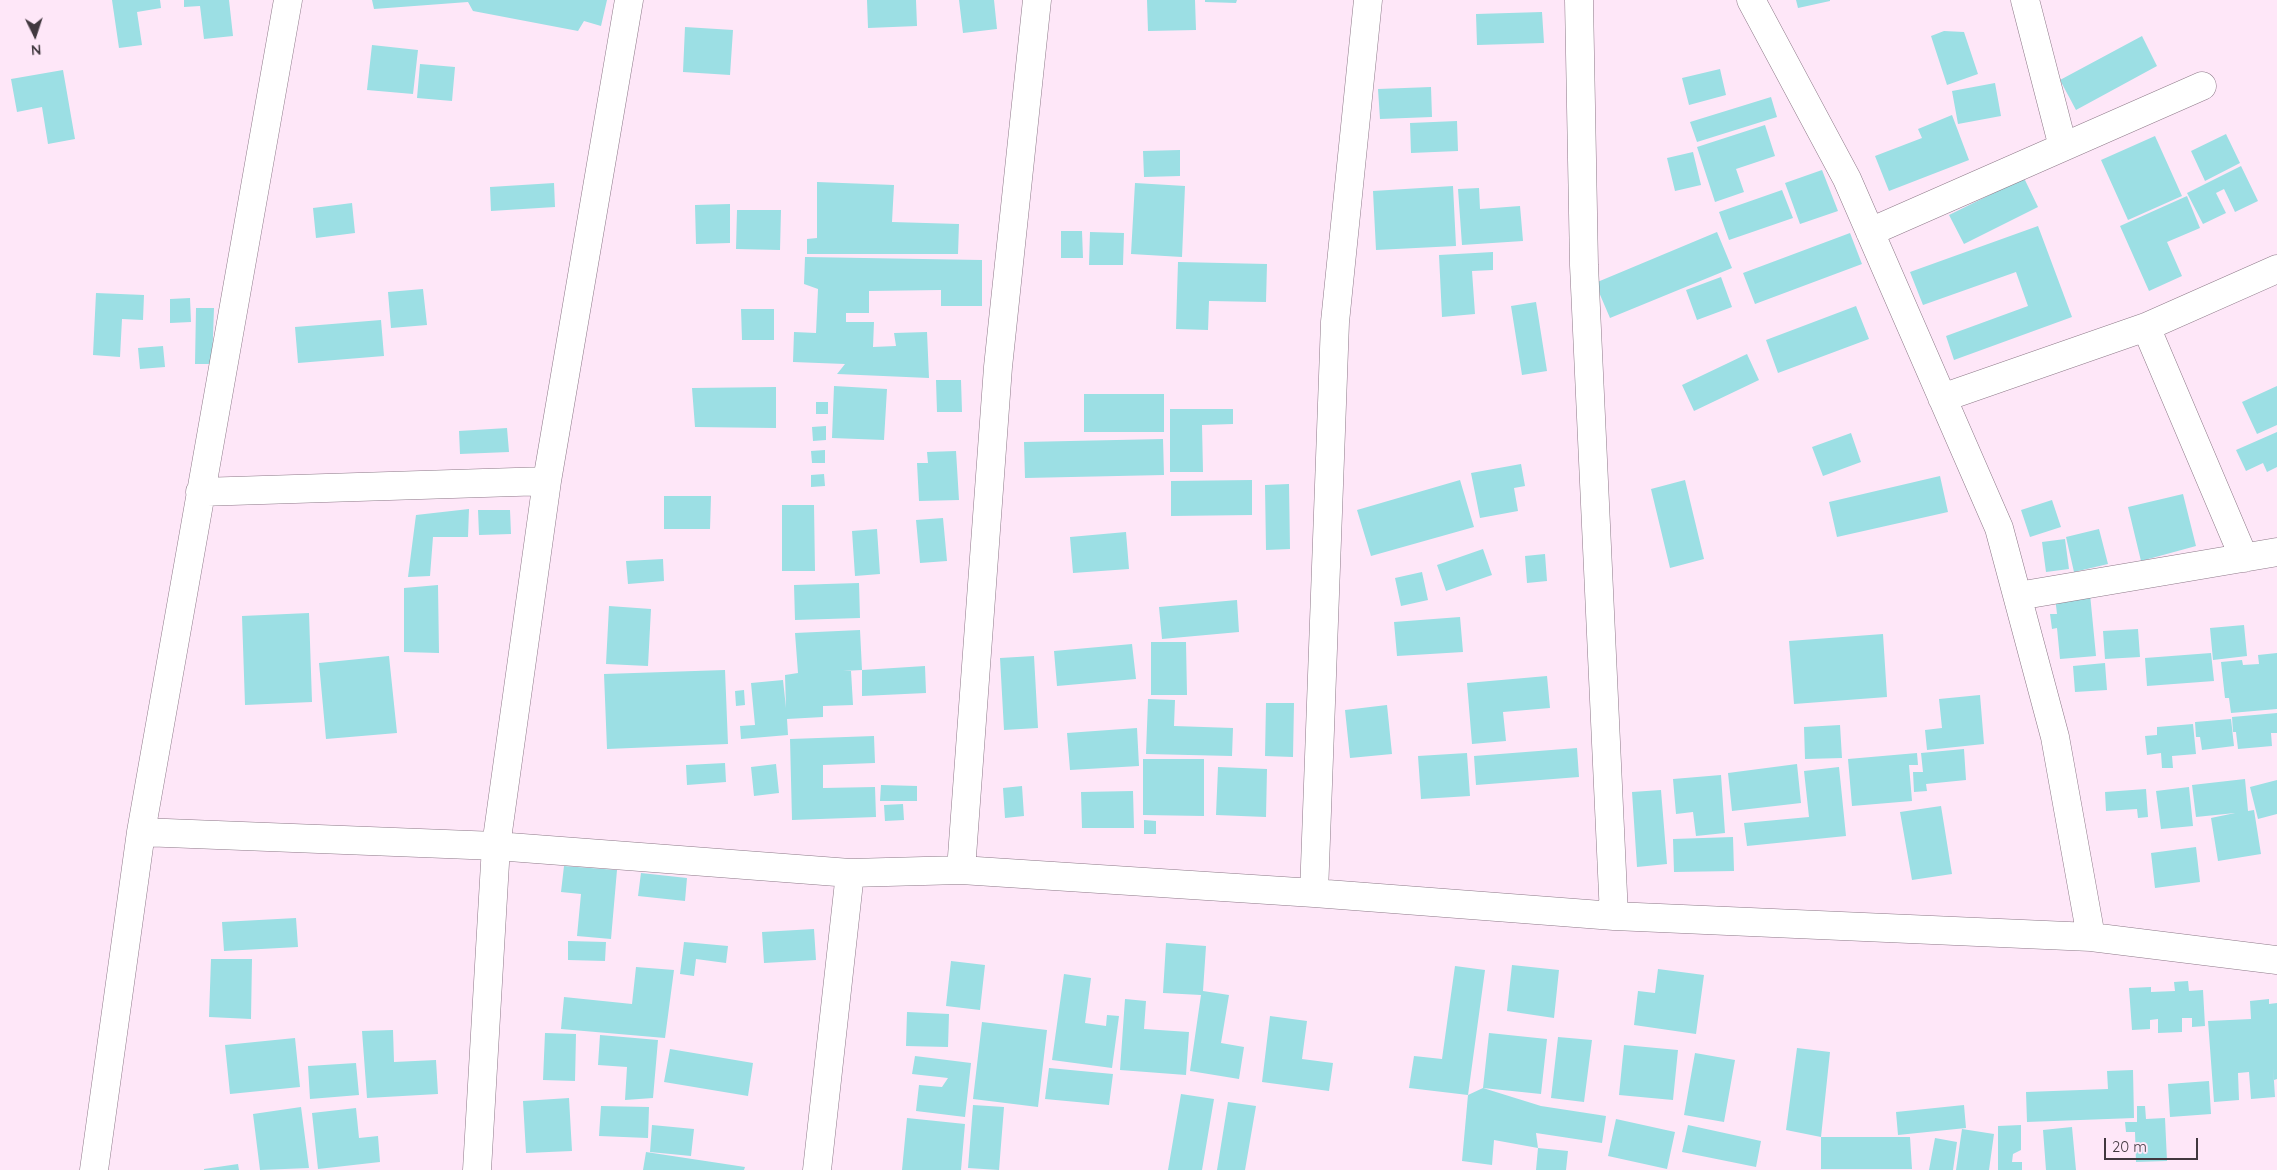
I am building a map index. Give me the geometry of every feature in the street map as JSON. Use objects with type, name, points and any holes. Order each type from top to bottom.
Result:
[{"type":"street","points":[[94,1170],[141,832],[288,0]]},
{"type":"street","points":[[477,1170],[496,846],[547,481],[629,0]]},
{"type":"street","points":[[961,870],[998,367],[1038,0]]},
{"type":"street","points":[[1314,893],[1335,322],[1368,0]]},
{"type":"street","points":[[1578,0],[1584,266],[1614,916]]},
{"type":"street","points":[[1751,0],[1847,179],[2000,528],[2055,737],[2090,937]]},
{"type":"street","points":[[2025,0],[2063,147]]},
{"type":"street","points":[[1870,232],[2202,86]]},
{"type":"street","points":[[1942,398],[2146,327],[2277,269]]},
{"type":"street","points":[[2146,327],[2244,558]]},
{"type":"street","points":[[200,492],[547,481]]},
{"type":"street","points":[[2018,596],[2277,552]]},
{"type":"street","points":[[141,832],[496,846],[850,873],[961,870],[1314,893],[1614,916],[2090,937],[2277,960]]},
{"type":"street","points":[[817,1170],[850,873]]},
{"type":"building","points":[[112,0],[160,0],[161,8],[137,12],[142,45],[119,48]]},
{"type":"building","points":[[184,0],[229,0],[233,36],[204,39],[200,6],[184,7]]},
{"type":"building","points":[[372,0],[607,0],[601,26],[584,21],[578,31],[473,11],[468,2],[374,9]]},
{"type":"building","points":[[867,0],[916,0],[917,26],[868,28]]},
{"type":"building","points":[[959,0],[994,0],[997,29],[963,33]]},
{"type":"building","points":[[1147,0],[1195,0],[1196,30],[1148,31]]},
{"type":"building","points":[[1205,0],[1237,0],[1236,3],[1205,2]]},
{"type":"building","points":[[1796,0],[1830,0],[1830,1],[1798,8]]},
{"type":"building","points":[[1542,12],[1544,43],[1477,45],[1476,14]]},
{"type":"building","points":[[685,27],[733,30],[730,75],[683,72]]},
{"type":"building","points":[[1944,31],[1964,32],[1978,74],[1947,85],[1931,36]]},
{"type":"building","points":[[2142,36],[2157,66],[2076,110],[2060,80]]},
{"type":"building","points":[[372,45],[418,50],[413,94],[367,90]]},
{"type":"building","points":[[420,64],[455,67],[452,101],[417,98]]},
{"type":"building","points":[[1720,69],[1726,95],[1689,105],[1682,78]]},
{"type":"building","points":[[63,70],[75,139],[48,144],[42,107],[17,112],[11,79]]},
{"type":"building","points":[[1995,83],[2001,116],[1958,124],[1952,91]]},
{"type":"building","points":[[1431,87],[1432,117],[1380,119],[1378,89]]},
{"type":"building","points":[[1771,97],[1777,117],[1697,142],[1690,122]]},
{"type":"building","points":[[1952,115],[1969,160],[1889,191],[1875,156],[1922,138],[1918,129]]},
{"type":"building","points":[[1457,121],[1458,151],[1411,153],[1410,123]]},
{"type":"building","points":[[1765,125],[1775,156],[1736,169],[1744,192],[1715,202],[1697,147]]},
{"type":"building","points":[[2226,134],[2240,163],[2205,181],[2191,151]]},
{"type":"building","points":[[2155,136],[2182,196],[2128,220],[2101,160]]},
{"type":"building","points":[[1180,150],[1180,176],[1144,177],[1143,151]]},
{"type":"building","points":[[1693,152],[1701,185],[1675,191],[1667,158]]},
{"type":"building","points":[[2241,166],[2258,201],[2235,212],[2224,189],[2216,193],[2226,213],[2203,224],[2187,193]]},
{"type":"building","points":[[1822,170],[1838,211],[1800,224],[1785,183]]},
{"type":"building","points":[[2024,178],[2038,207],[1964,244],[1949,215]]},
{"type":"building","points":[[817,182],[894,185],[892,222],[959,224],[958,254],[807,254],[807,239],[817,238]]},
{"type":"building","points":[[554,183],[555,207],[491,211],[490,187]]},
{"type":"building","points":[[1135,183],[1185,186],[1182,257],[1131,254]]},
{"type":"building","points":[[1453,186],[1456,246],[1376,250],[1373,191]]},
{"type":"building","points":[[1479,188],[1480,209],[1520,206],[1523,241],[1462,245],[1458,189]]},
{"type":"building","points":[[1782,190],[1793,218],[1729,240],[1719,212]]},
{"type":"building","points":[[2187,196],[2200,228],[2167,242],[2182,276],[2149,291],[2120,226]]},
{"type":"building","points":[[352,203],[355,233],[316,238],[313,208]]},
{"type":"building","points":[[730,204],[730,243],[696,244],[695,205]]},
{"type":"building","points":[[737,210],[781,210],[780,250],[736,249]]},
{"type":"building","points":[[2038,226],[2072,317],[1954,360],[1946,336],[2028,306],[2016,272],[1923,305],[1910,272]]},
{"type":"building","points":[[1061,231],[1082,231],[1083,258],[1061,258]]},
{"type":"building","points":[[1090,232],[1124,233],[1123,265],[1089,265]]},
{"type":"building","points":[[1717,232],[1732,268],[1610,318],[1595,283]]},
{"type":"building","points":[[1850,233],[1862,264],[1755,304],[1743,273]]},
{"type":"building","points":[[1493,252],[1493,270],[1472,271],[1475,314],[1442,317],[1439,255]]},
{"type":"building","points":[[805,257],[982,260],[982,306],[941,306],[941,290],[869,291],[869,313],[846,313],[846,322],[874,322],[873,347],[896,346],[894,333],[927,332],[929,378],[837,374],[845,364],[793,362],[794,332],[816,333],[818,289],[804,284]]},
{"type":"building","points":[[1178,262],[1267,264],[1266,302],[1209,301],[1208,330],[1176,329]]},
{"type":"building","points":[[1721,277],[1732,307],[1697,320],[1686,290]]},
{"type":"building","points":[[423,289],[427,325],[391,328],[388,292]]},
{"type":"building","points":[[96,293],[144,295],[143,320],[122,319],[120,357],[93,355]]},
{"type":"building","points":[[190,298],[191,322],[170,323],[170,299]]},
{"type":"building","points":[[1536,302],[1547,371],[1522,375],[1511,306]]},
{"type":"building","points":[[1856,306],[1869,339],[1778,373],[1766,340]]},
{"type":"building","points":[[196,308],[214,308],[212,364],[195,364]]},
{"type":"building","points":[[741,309],[774,309],[774,340],[742,340]]},
{"type":"building","points":[[381,320],[384,356],[298,363],[295,327]]},
{"type":"building","points":[[163,346],[165,367],[140,369],[138,348]]},
{"type":"building","points":[[1747,354],[1759,380],[1694,411],[1682,385]]},
{"type":"building","points":[[936,380],[961,380],[962,412],[937,412]]},
{"type":"building","points":[[834,386],[887,389],[884,440],[832,438]]},
{"type":"building","points":[[2277,386],[2277,425],[2257,434],[2242,402]]},
{"type":"building","points":[[776,387],[776,428],[695,427],[692,388]]},
{"type":"building","points":[[1084,394],[1164,394],[1164,432],[1084,432]]},
{"type":"building","points":[[816,402],[828,402],[828,414],[816,414]]},
{"type":"building","points":[[1170,409],[1233,409],[1233,424],[1202,425],[1203,472],[1170,472]]},
{"type":"building","points":[[826,426],[826,440],[813,441],[812,427]]},
{"type":"building","points":[[507,428],[509,452],[460,454],[459,431]]},
{"type":"building","points":[[2277,432],[2277,467],[2267,472],[2263,463],[2246,471],[2236,450]]},
{"type":"building","points":[[1851,433],[1861,462],[1823,476],[1812,447]]},
{"type":"building","points":[[1163,439],[1164,475],[1025,478],[1024,442]]},
{"type":"building","points":[[825,450],[825,463],[812,463],[811,451]]},
{"type":"building","points":[[956,451],[959,500],[919,501],[917,463],[928,463],[927,452]]},
{"type":"building","points":[[1521,464],[1525,486],[1514,488],[1518,511],[1480,518],[1471,473]]},
{"type":"building","points":[[824,474],[825,486],[811,487],[811,475]]},
{"type":"building","points":[[1940,476],[1948,512],[1837,537],[1829,502]]},
{"type":"building","points":[[1252,480],[1252,515],[1171,516],[1171,481]]},
{"type":"building","points":[[1460,480],[1474,527],[1371,556],[1357,510]]},
{"type":"building","points":[[1685,480],[1704,559],[1670,568],[1651,489]]},
{"type":"building","points":[[1289,484],[1290,549],[1266,550],[1265,485]]},
{"type":"building","points":[[2183,494],[2196,546],[2141,561],[2128,507]]},
{"type":"building","points":[[664,496],[711,496],[710,529],[664,529]]},
{"type":"building","points":[[2052,500],[2061,527],[2030,537],[2021,510]]},
{"type":"building","points":[[782,505],[814,505],[815,571],[782,571]]},
{"type":"building","points":[[469,509],[468,537],[433,537],[430,576],[408,577],[416,515]]},
{"type":"building","points":[[478,510],[510,510],[511,534],[479,535]]},
{"type":"building","points":[[943,518],[947,561],[920,563],[916,520]]},
{"type":"building","points":[[877,529],[880,574],[855,576],[852,531]]},
{"type":"building","points":[[2099,529],[2108,564],[2074,572],[2066,537]]},
{"type":"building","points":[[1126,532],[1129,569],[1073,573],[1070,537]]},
{"type":"building","points":[[2065,539],[2069,569],[2046,572],[2042,542]]},
{"type":"building","points":[[1483,549],[1492,575],[1446,591],[1437,565]]},
{"type":"building","points":[[1545,554],[1547,581],[1527,583],[1525,556]]},
{"type":"building","points":[[663,559],[664,581],[628,584],[626,561]]},
{"type":"building","points":[[1422,572],[1428,600],[1401,606],[1395,578]]},
{"type":"building","points":[[859,583],[860,618],[795,620],[794,585]]},
{"type":"building","points":[[438,585],[439,653],[404,652],[404,588]]},
{"type":"building","points":[[2090,594],[2096,656],[2060,659],[2057,628],[2052,629],[2050,614],[2057,614],[2055,597]]},
{"type":"building","points":[[1237,600],[1239,632],[1162,639],[1159,607]]},
{"type":"building","points":[[609,606],[651,609],[648,666],[606,664]]},
{"type":"building","points":[[309,613],[312,702],[245,705],[242,616]]},
{"type":"building","points":[[1460,617],[1463,652],[1397,656],[1394,622]]},
{"type":"building","points":[[2244,625],[2247,656],[2213,660],[2210,628]]},
{"type":"building","points":[[2138,629],[2140,657],[2105,659],[2103,631]]},
{"type":"building","points":[[860,630],[862,670],[843,671],[851,671],[853,705],[823,706],[823,717],[787,719],[788,735],[741,739],[740,726],[755,725],[751,683],[783,680],[786,708],[785,675],[798,673],[795,633]]},
{"type":"building","points":[[1883,634],[1887,697],[1794,704],[1789,641]]},
{"type":"building","points":[[1151,642],[1186,642],[1187,695],[1151,695]]},
{"type":"building","points":[[1132,644],[1136,679],[1057,686],[1054,651]]},
{"type":"building","points":[[2211,653],[2214,681],[2147,686],[2145,658]]},
{"type":"building","points":[[2277,653],[2277,709],[2231,713],[2229,698],[2225,698],[2221,662],[2242,660],[2243,665],[2259,664],[2258,655]]},
{"type":"building","points":[[389,656],[397,733],[326,739],[319,663]]},
{"type":"building","points":[[1034,656],[1038,728],[1004,730],[1000,658]]},
{"type":"building","points":[[2105,663],[2107,690],[2075,692],[2073,666]]},
{"type":"building","points":[[925,666],[926,693],[862,696],[862,670]]},
{"type":"building","points":[[725,670],[728,744],[607,749],[604,674]]},
{"type":"building","points":[[1547,676],[1550,708],[1503,712],[1506,741],[1472,744],[1467,683]]},
{"type":"building","points":[[744,690],[745,705],[736,706],[735,691]]},
{"type":"building","points":[[1980,695],[1984,744],[1927,750],[1925,730],[1942,728],[1939,699]]},
{"type":"building","points":[[1148,699],[1175,700],[1174,726],[1233,728],[1232,756],[1146,754]]},
{"type":"building","points":[[1266,703],[1294,703],[1293,757],[1265,756]]},
{"type":"building","points":[[1387,705],[1392,754],[1350,758],[1345,710]]},
{"type":"building","points":[[2277,713],[2277,733],[2271,733],[2272,746],[2238,749],[2236,732],[2233,732],[2232,717]]},
{"type":"building","points":[[2231,719],[2234,746],[2202,750],[2200,737],[2196,737],[2195,722]]},
{"type":"building","points":[[2193,724],[2196,754],[2172,756],[2173,768],[2162,768],[2161,753],[2147,755],[2145,736],[2157,735],[2157,727]]},
{"type":"building","points":[[1840,725],[1842,758],[1805,759],[1804,727]]},
{"type":"building","points":[[1137,728],[1139,766],[1070,770],[1067,733]]},
{"type":"building","points":[[874,736],[875,763],[823,765],[823,788],[875,787],[876,817],[792,820],[790,739]]},
{"type":"building","points":[[1577,748],[1579,777],[1476,785],[1474,756]]},
{"type":"building","points":[[1964,749],[1966,780],[1926,784],[1927,791],[1914,792],[1913,772],[1923,772],[1921,753]]},
{"type":"building","points":[[1467,753],[1470,796],[1421,799],[1418,756]]},
{"type":"building","points":[[1917,753],[1918,765],[1909,765],[1912,801],[1852,806],[1848,759]]},
{"type":"building","points":[[1143,759],[1204,759],[1204,816],[1143,815]]},
{"type":"building","points":[[725,763],[726,782],[687,785],[686,765]]},
{"type":"building","points":[[776,764],[779,793],[754,796],[751,767]]},
{"type":"building","points":[[1797,764],[1801,803],[1732,811],[1728,773]]},
{"type":"building","points":[[1218,767],[1267,769],[1266,817],[1216,815]]},
{"type":"building","points":[[1839,767],[1846,836],[1747,846],[1744,823],[1809,817],[1804,771]]},
{"type":"building","points":[[1721,775],[1725,833],[1696,836],[1693,812],[1676,814],[1673,779]]},
{"type":"building","points":[[2245,779],[2248,811],[2254,810],[2261,854],[2218,861],[2211,818],[2235,813],[2196,817],[2192,785]]},
{"type":"building","points":[[2277,780],[2277,814],[2258,819],[2250,787]]},
{"type":"building","points":[[881,785],[917,786],[917,801],[880,801]]},
{"type":"building","points":[[1022,786],[1024,816],[1005,818],[1003,788]]},
{"type":"building","points":[[2189,787],[2193,826],[2161,829],[2156,791]]},
{"type":"building","points":[[2146,789],[2148,817],[2138,818],[2137,809],[2106,811],[2105,792]]},
{"type":"building","points":[[1661,790],[1667,864],[1637,867],[1632,792]]},
{"type":"building","points":[[1133,791],[1134,828],[1082,828],[1081,792]]},
{"type":"building","points":[[903,804],[904,820],[885,821],[884,805]]},
{"type":"building","points":[[1941,806],[1952,874],[1912,880],[1900,812]]},
{"type":"building","points":[[1144,820],[1156,821],[1156,834],[1144,834]]},
{"type":"building","points":[[1733,837],[1734,871],[1674,872],[1673,839]]},
{"type":"building","points":[[2196,847],[2200,882],[2155,888],[2151,853]]},
{"type":"building","points":[[564,866],[617,870],[611,939],[577,936],[581,894],[561,892]]},
{"type":"building","points":[[641,873],[687,878],[685,901],[638,896]]},
{"type":"building","points":[[296,918],[298,947],[224,951],[222,922]]},
{"type":"building","points":[[814,929],[816,960],[764,963],[762,932]]},
{"type":"building","points":[[568,941],[606,942],[605,961],[568,960]]},
{"type":"building","points":[[684,942],[728,946],[726,963],[696,959],[694,976],[680,974]]},
{"type":"building","points":[[1166,943],[1206,946],[1203,991],[1229,995],[1221,1043],[1244,1047],[1239,1079],[1190,1071],[1201,995],[1163,993]]},
{"type":"building","points":[[211,959],[252,959],[251,1019],[209,1017]]},
{"type":"building","points":[[951,961],[985,965],[980,1010],[946,1006]]},
{"type":"building","points":[[1512,965],[1559,970],[1554,1018],[1507,1011]]},
{"type":"building","points":[[1455,966],[1485,970],[1468,1095],[1409,1088],[1414,1056],[1442,1059]]},
{"type":"building","points":[[636,967],[674,970],[665,1038],[561,1029],[564,997],[632,1004]]},
{"type":"building","points":[[1658,969],[1704,975],[1696,1034],[1634,1025],[1638,991],[1655,993]]},
{"type":"building","points":[[1064,974],[1091,978],[1085,1023],[1106,1026],[1107,1015],[1119,1016],[1112,1068],[1052,1060]]},
{"type":"building","points":[[2188,981],[2189,991],[2203,990],[2205,1026],[2192,1027],[2192,1018],[2182,1018],[2182,1032],[2158,1033],[2158,1019],[2150,1020],[2150,1029],[2132,1030],[2129,988],[2151,987],[2151,992],[2175,991],[2174,982]]},
{"type":"building","points":[[1125,999],[1146,1001],[1144,1029],[1189,1032],[1186,1075],[1120,1070]]},
{"type":"building","points":[[2269,999],[2269,1004],[2277,1003],[2277,1079],[2274,1080],[2273,1066],[2275,1097],[2251,1099],[2249,1072],[2238,1073],[2239,1100],[2214,1102],[2208,1021],[2251,1019],[2250,1001]]},
{"type":"building","points":[[907,1012],[949,1014],[948,1047],[906,1046]]},
{"type":"building","points":[[1270,1016],[1307,1021],[1302,1059],[1333,1063],[1329,1091],[1262,1082]]},
{"type":"building","points":[[982,1022],[1047,1030],[1038,1107],[973,1099]]},
{"type":"building","points":[[393,1030],[394,1062],[436,1060],[438,1094],[367,1098],[362,1031]]},
{"type":"building","points":[[545,1033],[576,1034],[575,1081],[543,1080]]},
{"type":"building","points":[[1489,1033],[1547,1039],[1541,1094],[1483,1088]]},
{"type":"building","points":[[600,1035],[658,1040],[653,1098],[625,1100],[627,1067],[598,1065]]},
{"type":"building","points":[[1558,1037],[1592,1040],[1584,1102],[1551,1098]]},
{"type":"building","points":[[295,1038],[300,1087],[230,1094],[225,1045]]},
{"type":"building","points":[[1624,1045],[1678,1050],[1673,1100],[1619,1095]]},
{"type":"building","points":[[1797,1048],[1830,1052],[1821,1137],[1786,1130]]},
{"type":"building","points":[[670,1049],[753,1063],[748,1096],[664,1082]]},
{"type":"building","points":[[1695,1053],[1735,1060],[1724,1122],[1684,1115]]},
{"type":"building","points":[[915,1056],[971,1063],[965,1117],[916,1111],[919,1085],[942,1087],[948,1078],[912,1074]]},
{"type":"building","points":[[356,1063],[359,1095],[310,1099],[308,1066]]},
{"type":"building","points":[[1049,1068],[1113,1074],[1109,1105],[1045,1099]]},
{"type":"building","points":[[2133,1070],[2134,1118],[2027,1122],[2026,1092],[2108,1089],[2107,1071]]},
{"type":"building","points":[[2209,1081],[2211,1114],[2170,1117],[2168,1084]]},
{"type":"building","points":[[1483,1088],[1541,1106],[1606,1116],[1602,1143],[1536,1133],[1538,1148],[1494,1140],[1492,1165],[1462,1161],[1468,1095]]},
{"type":"building","points":[[1181,1094],[1214,1099],[1202,1170],[1168,1170]]},
{"type":"building","points":[[569,1098],[572,1151],[526,1153],[523,1101]]},
{"type":"building","points":[[1228,1102],[1256,1106],[1245,1170],[1217,1170]]},
{"type":"building","points":[[973,1105],[1004,1107],[999,1170],[968,1168]]},
{"type":"building","points":[[1964,1105],[1966,1128],[1898,1135],[1896,1112]]},
{"type":"building","points":[[601,1106],[649,1107],[648,1138],[599,1136]]},
{"type":"building","points":[[2137,1106],[2145,1106],[2146,1119],[2165,1118],[2167,1161],[2136,1162],[2135,1132],[2126,1132],[2125,1122],[2137,1122]]},
{"type":"building","points":[[301,1107],[309,1168],[260,1170],[253,1114]]},
{"type":"building","points":[[356,1108],[359,1138],[378,1136],[380,1162],[318,1169],[312,1113]]},
{"type":"building","points":[[907,1118],[965,1124],[961,1170],[902,1170]]},
{"type":"building","points":[[1616,1119],[1675,1132],[1667,1169],[1608,1156]]},
{"type":"building","points":[[652,1125],[694,1129],[691,1156],[650,1152]]},
{"type":"building","points":[[1688,1125],[1761,1141],[1756,1167],[1682,1152]]},
{"type":"building","points":[[2021,1125],[2021,1150],[2013,1154],[2012,1162],[2022,1162],[2022,1170],[1998,1170],[1998,1126]]},
{"type":"building","points":[[2072,1127],[2076,1170],[2046,1170],[2043,1130]]},
{"type":"building","points":[[1962,1129],[1994,1134],[1989,1170],[1956,1170]]},
{"type":"building","points":[[1821,1137],[1910,1137],[1912,1169],[1821,1169]]},
{"type":"building","points":[[1935,1138],[1957,1142],[1953,1170],[1929,1170]]},
{"type":"building","points":[[1538,1148],[1568,1151],[1566,1170],[1536,1170]]},
{"type":"building","points":[[646,1152],[745,1167],[744,1170],[643,1170]]},
{"type":"building","points":[[238,1164],[239,1170],[204,1170],[204,1169]]}]
